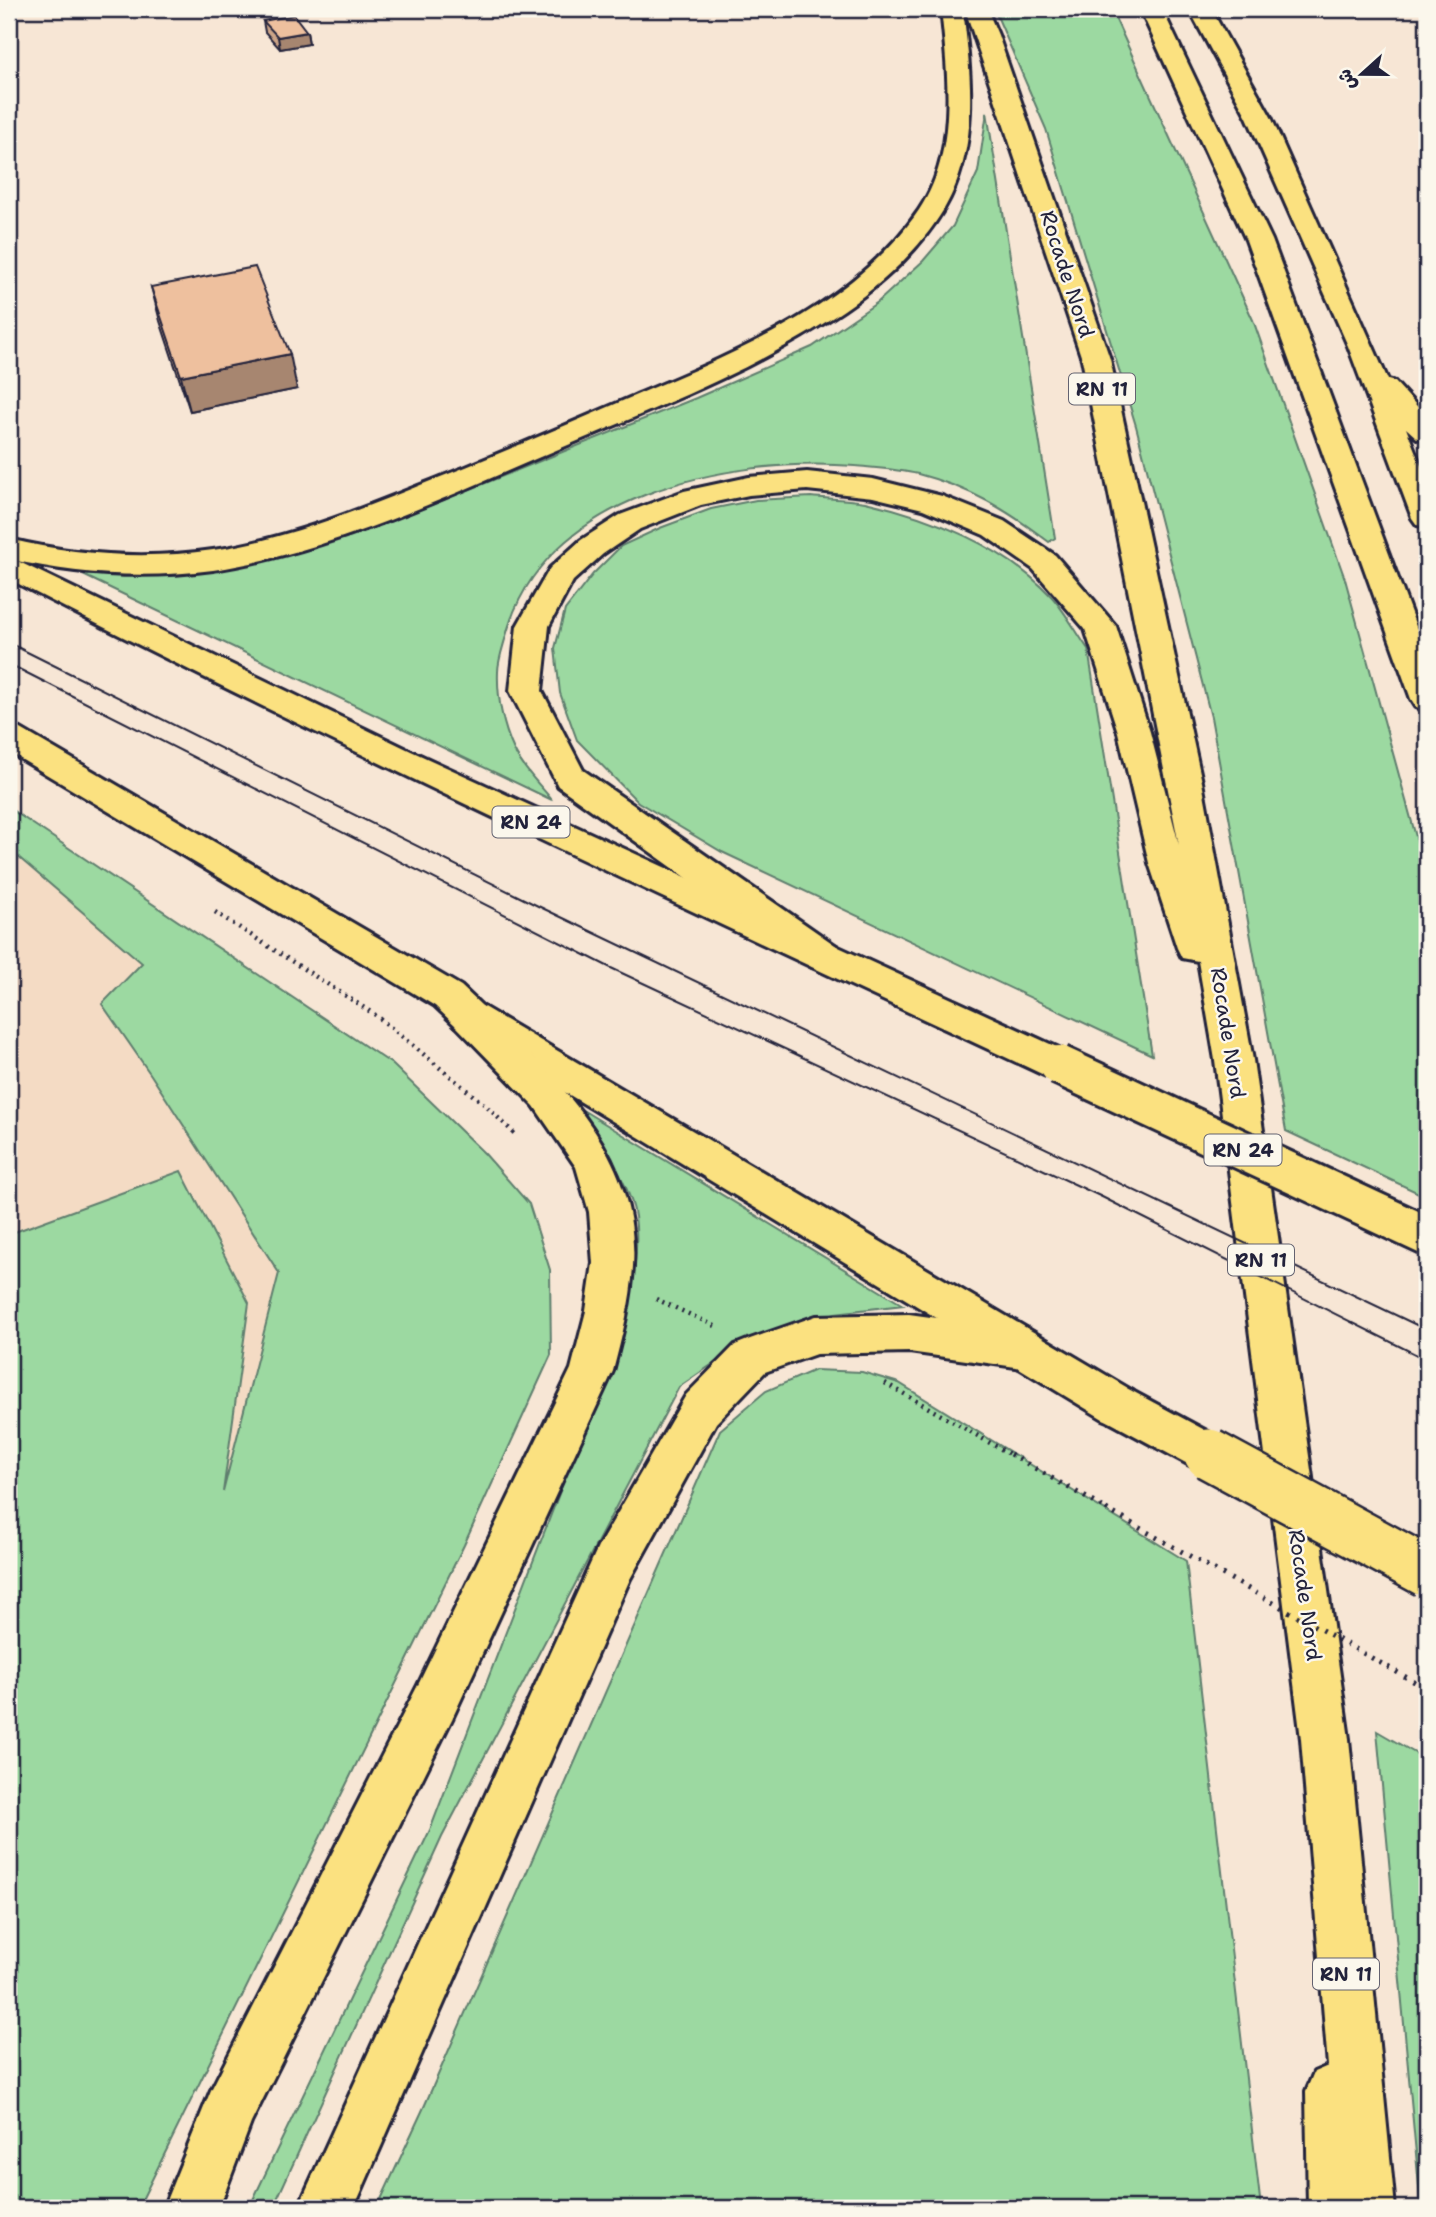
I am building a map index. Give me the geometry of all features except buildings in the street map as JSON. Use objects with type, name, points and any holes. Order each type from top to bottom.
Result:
[{"type":"main road","points":[[9,549],[85,562],[156,564],[238,556],[315,535],[531,452],[732,364],[788,334],[836,304],[904,246],[933,209],[947,175],[960,120],[952,9]]},
{"type":"main road","name":"Rocade Nord","points":[[975,9],[988,35],[1096,359],[1185,782],[1234,1060],[1325,1739],[1367,2208]]},
{"type":"main road","points":[[1151,9],[1259,240],[1427,699]]},
{"type":"main road","points":[[1200,9],[1259,117],[1361,346],[1427,518]]},
{"type":"main road","points":[[1232,20],[1259,117]]},
{"type":"main road","points":[[1361,346],[1390,396],[1427,432]]},
{"type":"main road","points":[[825,957],[570,778],[526,691],[533,626],[561,575],[592,547],[630,522],[694,497],[749,486],[807,481],[873,488],[945,507],[994,528],[1044,562],[1100,626],[1134,732],[1166,863],[1234,1060]]},
{"type":"main road","name":"RN 24","points":[[9,567],[170,650],[414,768],[1427,1236]]},
{"type":"main road","points":[[9,737],[449,996],[548,1095],[594,1161],[610,1212],[613,1263],[607,1311],[592,1371],[435,1702],[230,2109],[191,2208]]},
{"type":"main road","points":[[469,1016],[1118,1405],[1427,1572]]},
{"type":"main road","points":[[326,2208],[614,1563],[701,1409],[750,1358],[816,1335],[909,1334],[1023,1349]]},
{"type":"main road","points":[[1325,1739],[1336,2208]]},
{"type":"path","points":[[1106,1509],[1427,1689]]},
{"type":"shaded area","points":[[9,849],[142,963],[102,1004],[283,1280],[222,1501],[9,1815]]},
{"type":"green space","points":[[994,9],[1111,9],[1253,320],[1345,579],[1427,877],[1427,1197],[1286,1131],[1211,717],[1136,426],[1046,129]]},
{"type":"green space","points":[[987,112],[1055,538],[1049,542],[1003,510],[955,486],[910,472],[855,466],[753,468],[699,478],[647,494],[599,517],[558,548],[526,588],[506,636],[499,663],[500,702],[510,741],[517,757],[552,800],[83,575],[177,573],[276,557],[340,538],[426,507],[696,398],[812,347],[878,302],[923,261],[953,226],[978,172]]},
{"type":"green space","points":[[811,497],[859,501],[890,508],[940,525],[989,548],[1032,578],[1051,596],[1088,649],[1152,1055],[722,852],[638,802],[577,740],[560,693],[555,648],[565,610],[593,574],[621,546],[711,509],[756,500]]},
{"type":"green space","points":[[9,808],[392,1064],[485,1154],[529,1204],[550,1270],[551,1355],[464,1545],[138,2208],[9,2208],[9,1234],[181,1171],[249,1303],[223,1492],[279,1273],[102,1004],[142,963],[9,849]]},
{"type":"green space","points":[[571,1103],[903,1305],[835,1313],[775,1332],[729,1353],[679,1387],[442,1837],[273,2208],[249,2208],[430,1830],[626,1319],[636,1243],[631,1200],[612,1161]]},
{"type":"green space","points":[[815,1370],[862,1372],[899,1383],[1186,1561],[1261,2208],[377,2208],[424,2107],[720,1430],[766,1391]]},
{"type":"green space","points":[[1377,1731],[1427,1760],[1427,2208],[1421,2208]]},
{"type":"tram line","points":[[9,643],[538,906],[1427,1330]]},
{"type":"tram line","points":[[9,664],[611,968],[1102,1197],[1427,1360]]}]
